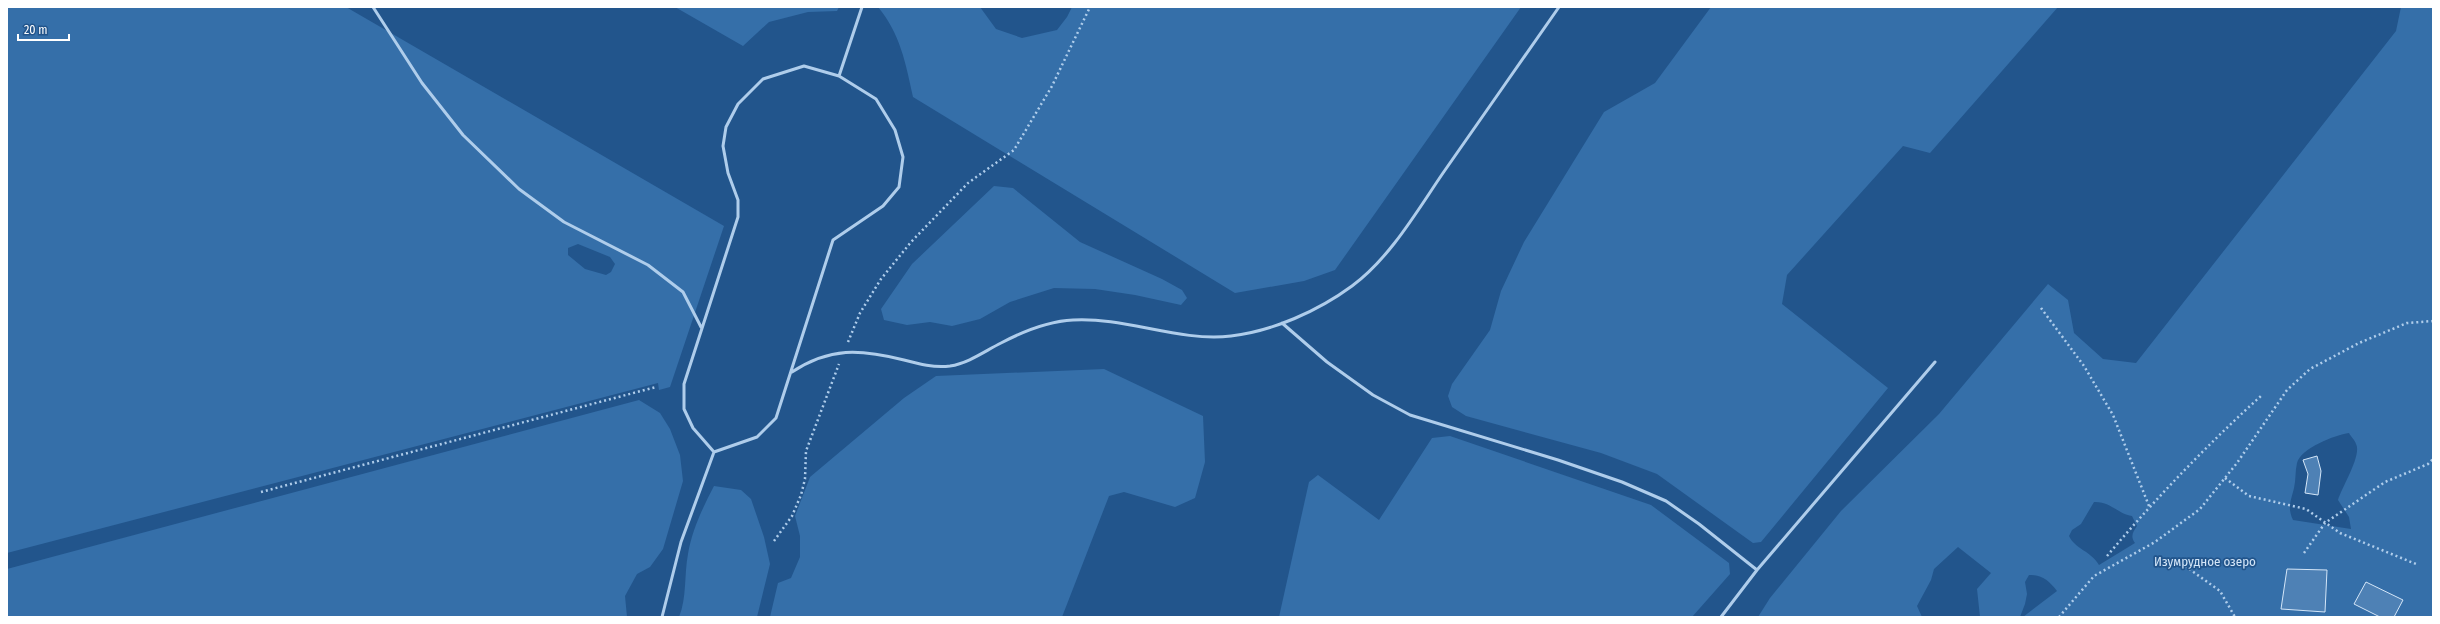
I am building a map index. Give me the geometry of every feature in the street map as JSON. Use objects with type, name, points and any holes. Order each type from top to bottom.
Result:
[{"type":"lane","points":[[373,7],[422,83],[463,135],[519,189],[564,222],[648,264],[683,292],[702,327]]},
{"type":"lane","points":[[839,76],[862,7]]},
{"type":"lane","points":[[792,372],[807,362],[826,354],[844,351],[900,359],[927,366],[951,366],[973,358],[1003,341],[1032,330],[1070,320],[1113,321],[1199,336],[1231,336],[1282,323],[1323,304],[1353,285],[1372,268],[1403,231],[1559,7]]},
{"type":"lane","points":[[804,66],[839,76],[876,99],[895,130],[903,157],[899,187],[884,206],[833,240],[792,372],[776,418],[757,437],[714,452],[693,428],[684,409],[684,384],[738,217],[738,200],[728,173],[723,146],[726,127],[738,104],[763,79],[804,66]]},
{"type":"lane","points":[[1282,323],[1327,362],[1373,395],[1404,412],[1565,462],[1622,482],[1666,501],[1700,524],[1757,570]]},
{"type":"lane","points":[[1721,617],[1757,570],[1935,362]]},
{"type":"lane","points":[[662,617],[681,542],[714,452]]},
{"type":"path","points":[[774,541],[792,516],[805,479],[806,451],[844,351],[867,302],[881,279],[911,242],[968,183],[1014,150],[1052,86],[1090,7]]},
{"type":"path","points":[[2041,308],[2084,366],[2113,415],[2149,506]]},
{"type":"path","points":[[2059,617],[2094,576],[2155,542],[2194,514],[2225,478],[2287,390],[2310,369],[2359,343],[2407,323],[2433,321]]},
{"type":"path","points":[[261,492],[656,387]]},
{"type":"path","points":[[2107,556],[2149,506],[2212,441],[2262,395]]},
{"type":"path","points":[[2304,553],[2325,523],[2385,482],[2428,464],[2433,459]]},
{"type":"path","points":[[2225,478],[2249,496],[2306,509],[2340,533],[2416,564]]},
{"type":"path","points":[[2185,566],[2220,591],[2235,617]]},
{"type":"green space","points":[[7,7],[346,7],[724,226],[670,387],[659,390],[658,383],[7,553]],"holes":[[[578,244],[610,257],[615,264],[611,272],[606,275],[585,269],[568,255],[568,248]]]},
{"type":"green space","points":[[675,7],[839,7],[837,11],[808,12],[769,22],[743,46]]},
{"type":"green space","points":[[878,7],[980,7],[996,29],[1022,38],[1057,30],[1067,17],[1072,7],[1521,7],[1335,270],[1304,281],[1235,293],[913,97],[905,61],[897,38],[886,17]]},
{"type":"green space","points":[[1711,7],[2058,7],[1930,153],[1903,146],[1787,275],[1782,304],[1888,388],[1761,542],[1753,543],[1657,474],[1601,453],[1466,416],[1452,407],[1448,396],[1452,384],[1490,330],[1501,291],[1524,242],[1604,112],[1655,83]]},
{"type":"green space","name":"Изумрудное озеро","points":[[2401,7],[2433,7],[2433,617],[2023,617],[2057,591],[2042,577],[2029,575],[2025,582],[2027,594],[2020,617],[1980,617],[1977,589],[1991,573],[1958,547],[1934,569],[1931,580],[1917,606],[1922,617],[1758,617],[1770,598],[1841,511],[1939,414],[2048,284],[2068,300],[2074,333],[2103,359],[2136,363],[2396,31]],"holes":[[[2349,433],[2356,444],[2356,456],[2338,500],[2349,517],[2351,529],[2293,520],[2290,511],[2290,504],[2295,485],[2297,463],[2300,457],[2312,447],[2327,439]],[[2094,502],[2105,503],[2122,513],[2132,516],[2137,526],[2132,536],[2135,543],[2099,565],[2092,556],[2075,544],[2069,536],[2072,530],[2081,524]]]},
{"type":"green space","points":[[994,186],[1013,188],[1080,242],[1162,279],[1182,290],[1187,298],[1181,305],[1135,295],[1095,289],[1054,288],[1010,302],[980,319],[952,326],[930,322],[907,325],[884,320],[881,309],[912,264]]},
{"type":"green space","points":[[1104,369],[1203,416],[1205,462],[1195,498],[1175,507],[1124,492],[1109,496],[1062,617],[770,617],[778,583],[791,578],[800,557],[800,536],[795,516],[810,477],[904,398],[936,376]]},
{"type":"green space","points":[[639,400],[660,413],[670,429],[680,455],[683,481],[663,549],[650,567],[637,574],[625,596],[627,617],[7,617],[7,569]]},
{"type":"green space","points":[[1450,436],[1651,505],[1729,563],[1730,574],[1692,617],[1279,617],[1309,482],[1318,475],[1379,520],[1432,438]]},
{"type":"green space","points":[[714,486],[741,490],[751,499],[764,537],[770,564],[757,617],[679,617],[682,610],[687,562],[692,536],[698,519]]},
{"type":"building","points":[[2317,456],[2321,471],[2318,495],[2305,493],[2308,474],[2303,460]]},
{"type":"building","points":[[2287,569],[2327,570],[2325,612],[2281,609]]},
{"type":"building","points":[[2366,582],[2403,600],[2394,617],[2380,617],[2354,604]]}]
